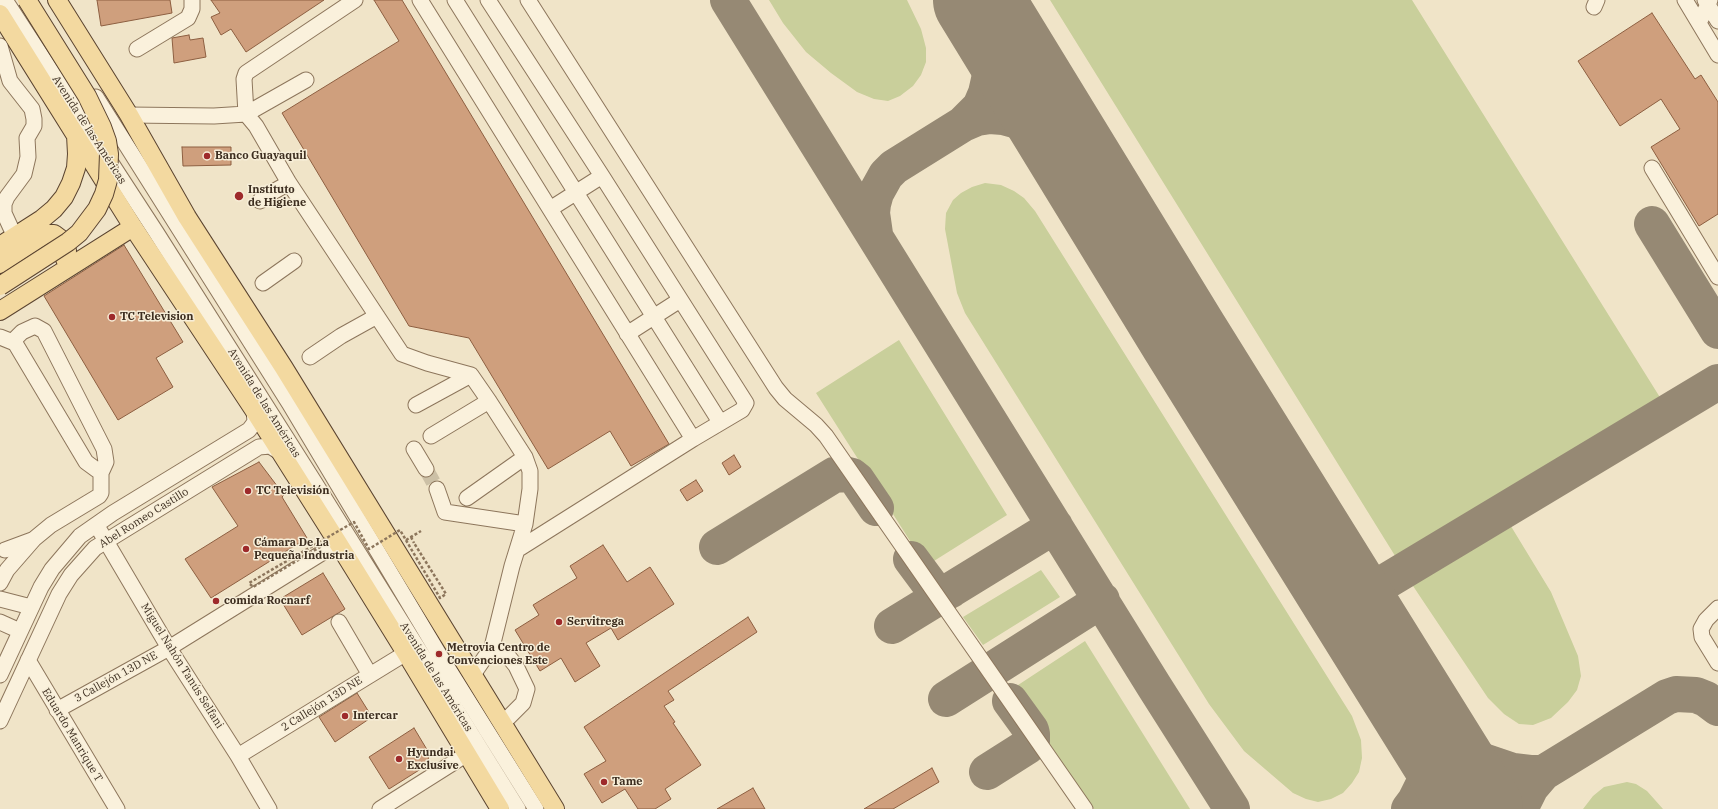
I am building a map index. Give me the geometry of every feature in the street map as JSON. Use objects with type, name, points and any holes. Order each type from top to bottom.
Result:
[{"type":"main road","points":[[0,286],[68,242],[79,232],[97,209],[104,194],[108,180],[109,154],[107,141],[102,127],[87,96],[27,0]]},
{"type":"main road","points":[[57,0],[129,115],[187,217],[288,375],[555,809]]},
{"type":"main road","name":"Avenida de las Américas","points":[[0,14],[133,227],[282,453],[332,544],[406,653],[500,809]]},
{"type":"main road","points":[[0,246],[42,219],[54,209],[64,197],[76,168],[76,134]]},
{"type":"main road","points":[[0,311],[133,227]]},
{"type":"main road","points":[[0,264],[43,236],[54,234],[62,240],[67,251],[64,263],[51,279]]},
{"type":"street","name":"Avenida de las Américas","points":[[5,0],[156,232],[315,483],[518,809]]},
{"type":"street","name":"Avenida de las Américas","points":[[37,0],[114,128],[289,404],[439,654],[536,809]]},
{"type":"street","points":[[138,48],[188,18],[192,9],[192,0]]},
{"type":"street","points":[[355,0],[246,73],[244,79],[246,114],[256,126],[289,183],[402,354],[427,363],[471,375],[525,458],[530,471],[530,489],[525,524],[492,647],[472,676]]},
{"type":"street","points":[[420,0],[693,439]]},
{"type":"street","points":[[455,0],[720,422]]},
{"type":"street","points":[[488,0],[746,403],[742,410],[720,422],[518,550]]},
{"type":"street","points":[[528,0],[776,388],[785,399],[816,425],[826,436],[1085,809]]},
{"type":"street","points":[[1685,0],[1718,55]]},
{"type":"street","points":[[1699,24],[1708,1]]},
{"type":"street","points":[[1708,1],[1718,21]]},
{"type":"street","points":[[0,46],[10,81],[32,109],[34,119],[34,126],[26,138],[28,157],[24,174],[7,197],[4,204],[4,213],[15,237]]},
{"type":"street","points":[[129,115],[214,116],[246,114],[306,80]]},
{"type":"street","points":[[71,102],[76,134]]},
{"type":"street","points":[[1652,168],[1718,277]]},
{"type":"street","points":[[550,209],[602,176]]},
{"type":"street","points":[[260,201],[262,198],[289,183]]},
{"type":"street","points":[[133,227],[144,225],[156,232]]},
{"type":"street","points":[[263,283],[294,261]]},
{"type":"street","points":[[627,334],[680,300]]},
{"type":"street","points":[[310,357],[341,336],[376,316]]},
{"type":"street","points":[[0,583],[8,570],[34,539],[51,525],[99,496],[101,493],[101,473],[106,462],[104,449],[44,331],[35,326],[22,332],[16,338],[16,343],[86,462],[101,473]]},
{"type":"street","points":[[0,337],[16,343]]},
{"type":"street","points":[[416,405],[471,375]]},
{"type":"street","points":[[431,436],[489,401]]},
{"type":"street","name":"Abel Romeo Castillo","points":[[0,675],[31,607],[52,569],[64,553],[80,536],[96,524],[249,430],[255,422],[254,410]]},
{"type":"street","name":"Abel Romeo Castillo","points":[[0,721],[49,614],[71,575],[95,548],[260,447],[270,446],[282,453]]},
{"type":"street","points":[[414,449],[426,469]]},
{"type":"street","points":[[467,498],[525,458]]},
{"type":"street","points":[[437,489],[445,512],[525,524]]},
{"type":"street","name":"Miguel Nahón Tanús Selfani","points":[[96,524],[169,648],[238,756],[269,809]]},
{"type":"street","points":[[5,550],[34,539]]},
{"type":"street","name":"3 Callejón 13D NE","points":[[57,710],[169,648],[332,544]]},
{"type":"street","points":[[0,598],[31,607]]},
{"type":"street","points":[[1718,608],[1706,620],[1701,629],[1702,638],[1718,663]]},
{"type":"street","points":[[0,622],[20,631]]},
{"type":"street","points":[[339,622],[370,675]]},
{"type":"street","points":[[492,647],[508,656],[516,666],[527,689],[523,703],[502,724]]},
{"type":"street","name":"2 Callejón 13D NE","points":[[238,756],[406,653]]},
{"type":"street","name":"Eduardo Manrique T","points":[[28,660],[117,809]]},
{"type":"street","points":[[380,809],[466,754]]},
{"type":"path","points":[[332,544],[253,587],[249,583],[354,522],[369,549],[400,530],[440,598],[446,594],[411,537]]},
{"type":"green space","points":[[769,0],[907,0],[921,29],[926,48],[926,62],[921,75],[913,86],[900,96],[888,101],[874,99],[857,92],[806,52],[783,23]]},
{"type":"green space","points":[[1050,0],[1412,0],[1661,399],[1397,559]]},
{"type":"green space","points":[[985,183],[1001,185],[1014,191],[1024,198],[1035,211],[1352,716],[1361,740],[1362,758],[1359,772],[1343,793],[1331,799],[1318,802],[1306,799],[1293,793],[1244,751],[1209,704],[965,313],[957,293],[945,229],[946,213],[953,200],[961,193],[972,187]]},
{"type":"green space","points":[[899,340],[1007,515],[926,566],[816,393]]},
{"type":"green space","points":[[1509,523],[1551,592],[1578,656],[1581,676],[1577,690],[1568,702],[1551,718],[1533,725],[1519,724],[1504,714],[1488,698],[1411,583]]},
{"type":"green space","points":[[1041,570],[1060,597],[983,645],[963,617]]},
{"type":"green space","points":[[1085,641],[1190,809],[1094,809],[1012,689]]},
{"type":"green space","points":[[1627,782],[1636,784],[1647,791],[1663,809],[1583,809],[1593,796],[1604,787]]},
{"type":"building","points":[[97,0],[170,0],[172,13],[101,26]]},
{"type":"building","points":[[211,0],[324,0],[246,52],[231,29],[221,35],[211,17],[220,13]]},
{"type":"building","points":[[374,0],[402,0],[669,444],[631,466],[610,431],[548,469],[469,338],[409,326],[282,113],[399,41]]},
{"type":"building","points":[[1652,13],[1695,79],[1701,75],[1718,102],[1718,214],[1699,226],[1651,147],[1680,129],[1661,99],[1620,126],[1578,61]]},
{"type":"building","points":[[189,35],[190,40],[203,38],[206,57],[174,63],[172,38]]},
{"type":"building","name":"Banco Guayaquil","points":[[182,147],[231,147],[231,165],[183,166]]},
{"type":"building","name":"TC Television","points":[[124,245],[183,342],[156,358],[173,387],[118,420],[44,296]]},
{"type":"building","points":[[734,455],[741,467],[729,475],[722,463]]},
{"type":"building","name":"Cámara De La Pequeña Industria","points":[[259,462],[284,495],[282,497],[307,538],[211,598],[185,559],[238,526],[212,487]]},
{"type":"building","points":[[696,480],[703,491],[687,501],[680,490]]},
{"type":"building","points":[[603,545],[627,582],[650,567],[674,604],[618,640],[611,628],[586,643],[600,666],[575,682],[561,658],[540,671],[515,630],[539,615],[533,605],[577,578],[570,566]]},
{"type":"building","points":[[323,573],[345,609],[302,635],[280,599]]},
{"type":"building","points":[[748,617],[757,632],[668,691],[674,700],[664,706],[675,722],[673,723],[701,765],[665,789],[671,799],[655,809],[638,809],[625,789],[602,803],[584,774],[606,761],[584,727]]},
{"type":"building","name":"Intercar","points":[[357,693],[372,717],[335,742],[319,717]]},
{"type":"building","name":"Hyundai Exclusive","points":[[414,728],[429,753],[428,761],[424,767],[389,789],[369,757]]},
{"type":"building","points":[[932,768],[939,782],[893,809],[864,809]]},
{"type":"building","points":[[753,788],[765,809],[717,809]]},
{"type":"taxiway","points":[[728,0],[1232,809]]},
{"type":"taxiway","points":[[875,234],[872,213],[873,204],[876,193],[886,175],[894,167],[963,124],[980,107],[986,93],[993,62],[992,48],[985,21],[977,0]]},
{"type":"taxiway","points":[[963,124],[977,118],[990,116],[1003,117],[1032,125],[1043,131],[1060,144],[1078,163]]},
{"type":"taxiway","points":[[1652,224],[1718,331]]},
{"type":"taxiway","points":[[1350,603],[1718,382]]},
{"type":"taxiway","points":[[717,547],[834,475],[844,474],[852,476],[857,480],[876,508]]},
{"type":"taxiway","points":[[892,626],[1055,526]]},
{"type":"taxiway","points":[[911,559],[934,590],[941,592],[951,590]]},
{"type":"taxiway","points":[[946,699],[1102,600]]},
{"type":"taxiway","points":[[1439,746],[1513,771],[1543,773],[1667,697],[1676,694],[1696,695],[1706,699],[1718,708]]},
{"type":"taxiway","points":[[987,772],[1028,746],[1032,741],[1031,730],[1010,701]]},
{"type":"taxiway","points":[[1409,809],[1424,783],[1428,766],[1425,730],[1417,710]]},
{"type":"taxiway","points":[[1520,809],[1531,787],[1543,773]]},
{"type":"runway","points":[[978,0],[1183,335],[1478,809]]},
{"type":"tunnel","points":[[426,469],[437,489]]},
{"type":"place","name":"Banco Guayaquil","points":[[207,156]]},
{"type":"place","name":"Instituto de Higiene","points":[[239,196]]},
{"type":"place","name":"TC Television","points":[[112,317]]},
{"type":"place","name":"TC Televisión","points":[[248,491]]},
{"type":"place","name":"Cámara De La Pequeña Industria","points":[[246,549]]},
{"type":"place","name":"comida Rocnarf","points":[[216,601]]},
{"type":"place","name":"Servitrega","points":[[559,622]]},
{"type":"place","name":"Metrovia Centro de Convenciones Este","points":[[439,654]]},
{"type":"place","name":"Intercar","points":[[345,716]]},
{"type":"place","name":"Hyundai Exclusive","points":[[399,759]]},
{"type":"place","name":"Tame","points":[[604,782]]}]
